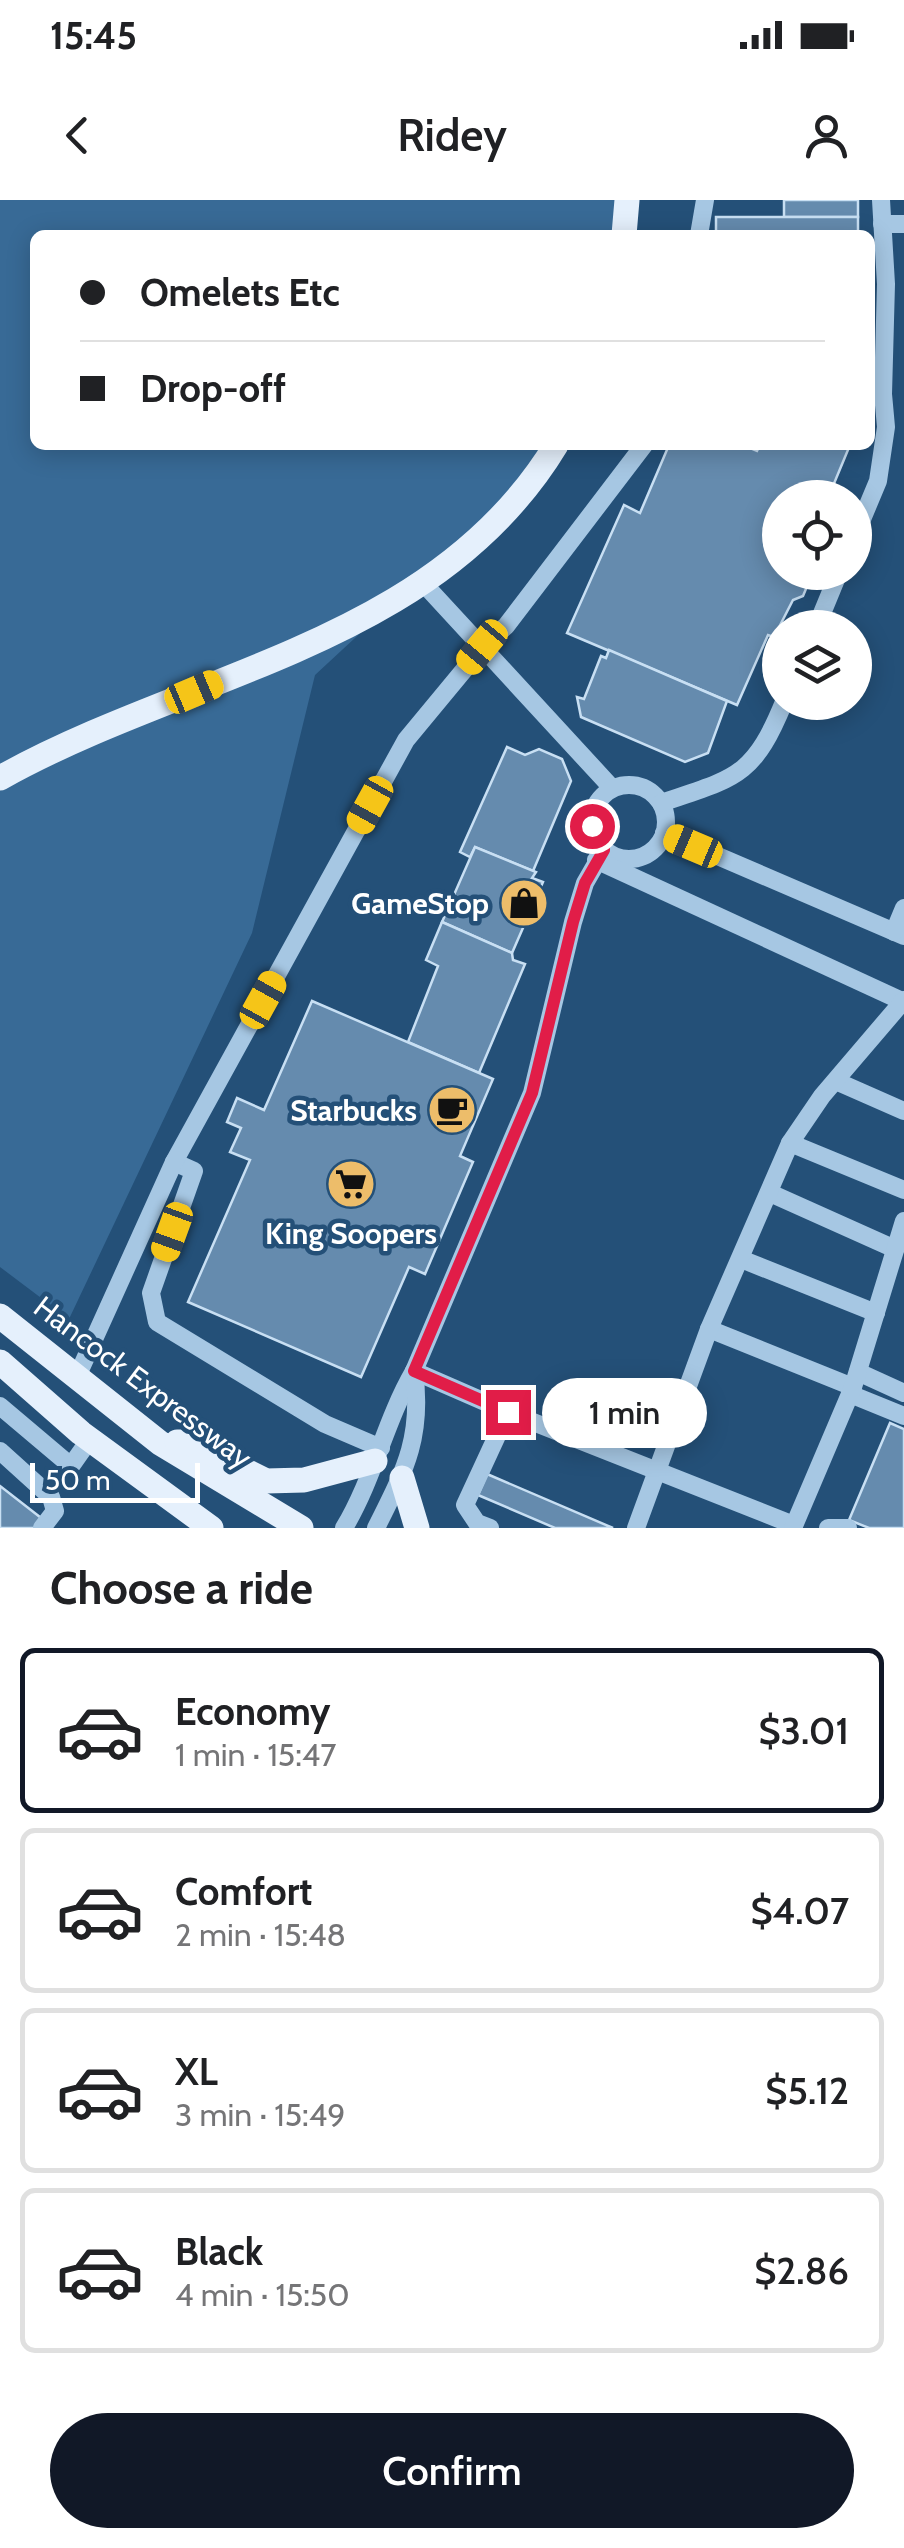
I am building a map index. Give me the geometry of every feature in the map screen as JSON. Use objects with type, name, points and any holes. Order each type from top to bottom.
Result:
[{"type":"main road","points":[[624,230],[627,200]]},
{"type":"main road","points":[[0,778],[326,635],[424,584],[450,567],[498,520],[552,450]]},
{"type":"main road","name":"Hancock Expressway","points":[[0,1316],[160,1443],[250,1502],[301,1528]]},
{"type":"main road","points":[[0,1362],[90,1440],[211,1528]]},
{"type":"main road","points":[[160,1443],[188,1442],[266,1481],[304,1480],[378,1455]]},
{"type":"main road","points":[[402,1478],[417,1528]]},
{"type":"street","points":[[700,230],[705,200]]},
{"type":"street","points":[[872,496],[878,482],[886,427],[894,257],[882,224],[880,200]]},
{"type":"street","points":[[882,224],[904,224]]},
{"type":"street","points":[[76,1379],[174,1162],[406,740],[482,647],[506,626],[640,450]]},
{"type":"street","points":[[424,584],[612,788]]},
{"type":"street","points":[[661,803],[738,776],[764,750],[776,720]]},
{"type":"street","points":[[344,1528],[532,1093],[573,922],[600,855],[592,811],[612,788],[642,787],[661,803],[664,833],[649,853],[634,858],[600,855]]},
{"type":"street","points":[[664,833],[899,934],[904,908]]},
{"type":"street","points":[[600,855],[903,1001],[838,1082],[822,1096],[790,1143],[709,1329],[636,1528]]},
{"type":"street","points":[[838,1082],[904,1111]]},
{"type":"street","points":[[790,1143],[904,1190]]},
{"type":"street","points":[[174,1162],[194,1171],[151,1293],[157,1322],[378,1455]]},
{"type":"street","points":[[770,1193],[895,1249]]},
{"type":"street","points":[[414,1371],[793,1526],[853,1385],[903,1226]]},
{"type":"street","points":[[741,1258],[876,1313]]},
{"type":"street","points":[[709,1329],[853,1385],[904,1416]]},
{"type":"street","points":[[376,1528],[402,1478],[420,1412],[414,1371]]},
{"type":"street","points":[[853,1385],[904,1393]]},
{"type":"street","points":[[2,1410],[71,1466]]},
{"type":"street","points":[[490,1528],[477,1523],[465,1505],[508,1412]]},
{"type":"street","points":[[28,1430],[4,1455],[51,1497],[55,1512],[42,1528]]},
{"type":"street","points":[[51,1497],[90,1440]]},
{"type":"street","points":[[828,1528],[848,1528]]},
{"type":"shaded area","points":[[0,200],[621,200],[617,230],[30,230],[30,450],[551,450],[545,462],[315,675],[252,933],[69,1319],[0,1267]]},
{"type":"building","points":[[784,200],[858,200],[858,217],[784,217]]},
{"type":"building","points":[[716,217],[858,217],[858,230],[716,230]]},
{"type":"building","points":[[667,450],[848,450],[835,480],[762,480],[762,590],[806,590],[788,610],[762,610],[762,649],[737,705],[567,633],[624,505],[640,513]]},
{"type":"building","points":[[609,650],[727,701],[708,753],[685,762],[581,717],[577,697],[584,699],[601,656],[606,658]]},
{"type":"building","points":[[507,747],[525,755],[539,749],[562,759],[571,781],[533,871],[475,847],[470,857],[460,852]]},
{"type":"building","points":[[475,847],[536,872],[532,878],[543,882],[512,953],[442,922]]},
{"type":"building","points":[[442,922],[512,953],[513,960],[525,964],[479,1073],[408,1042],[438,966],[426,960]]},
{"type":"building","name":"King Soopers","points":[[312,1001],[493,1079],[460,1156],[473,1162],[425,1274],[409,1267],[361,1377],[188,1302],[250,1160],[230,1152],[241,1128],[227,1122],[237,1098],[264,1110]]},
{"type":"building","points":[[890,1423],[904,1429],[904,1528],[869,1528],[849,1520]]},
{"type":"building","points":[[487,1474],[613,1528],[555,1528],[478,1495]]},
{"type":"building","points":[[0,1486],[45,1521],[39,1528],[0,1528]]},
{"type":"place","name":"GameStop","points":[[524,903]]},
{"type":"place","name":"Starbucks","points":[[452,1110]]},
{"type":"place","name":"King Soopers","points":[[351,1184]]},
{"type":"route","points":[[508,1412],[414,1371],[532,1093],[573,922],[585,883],[604,850],[592,826]]}]
